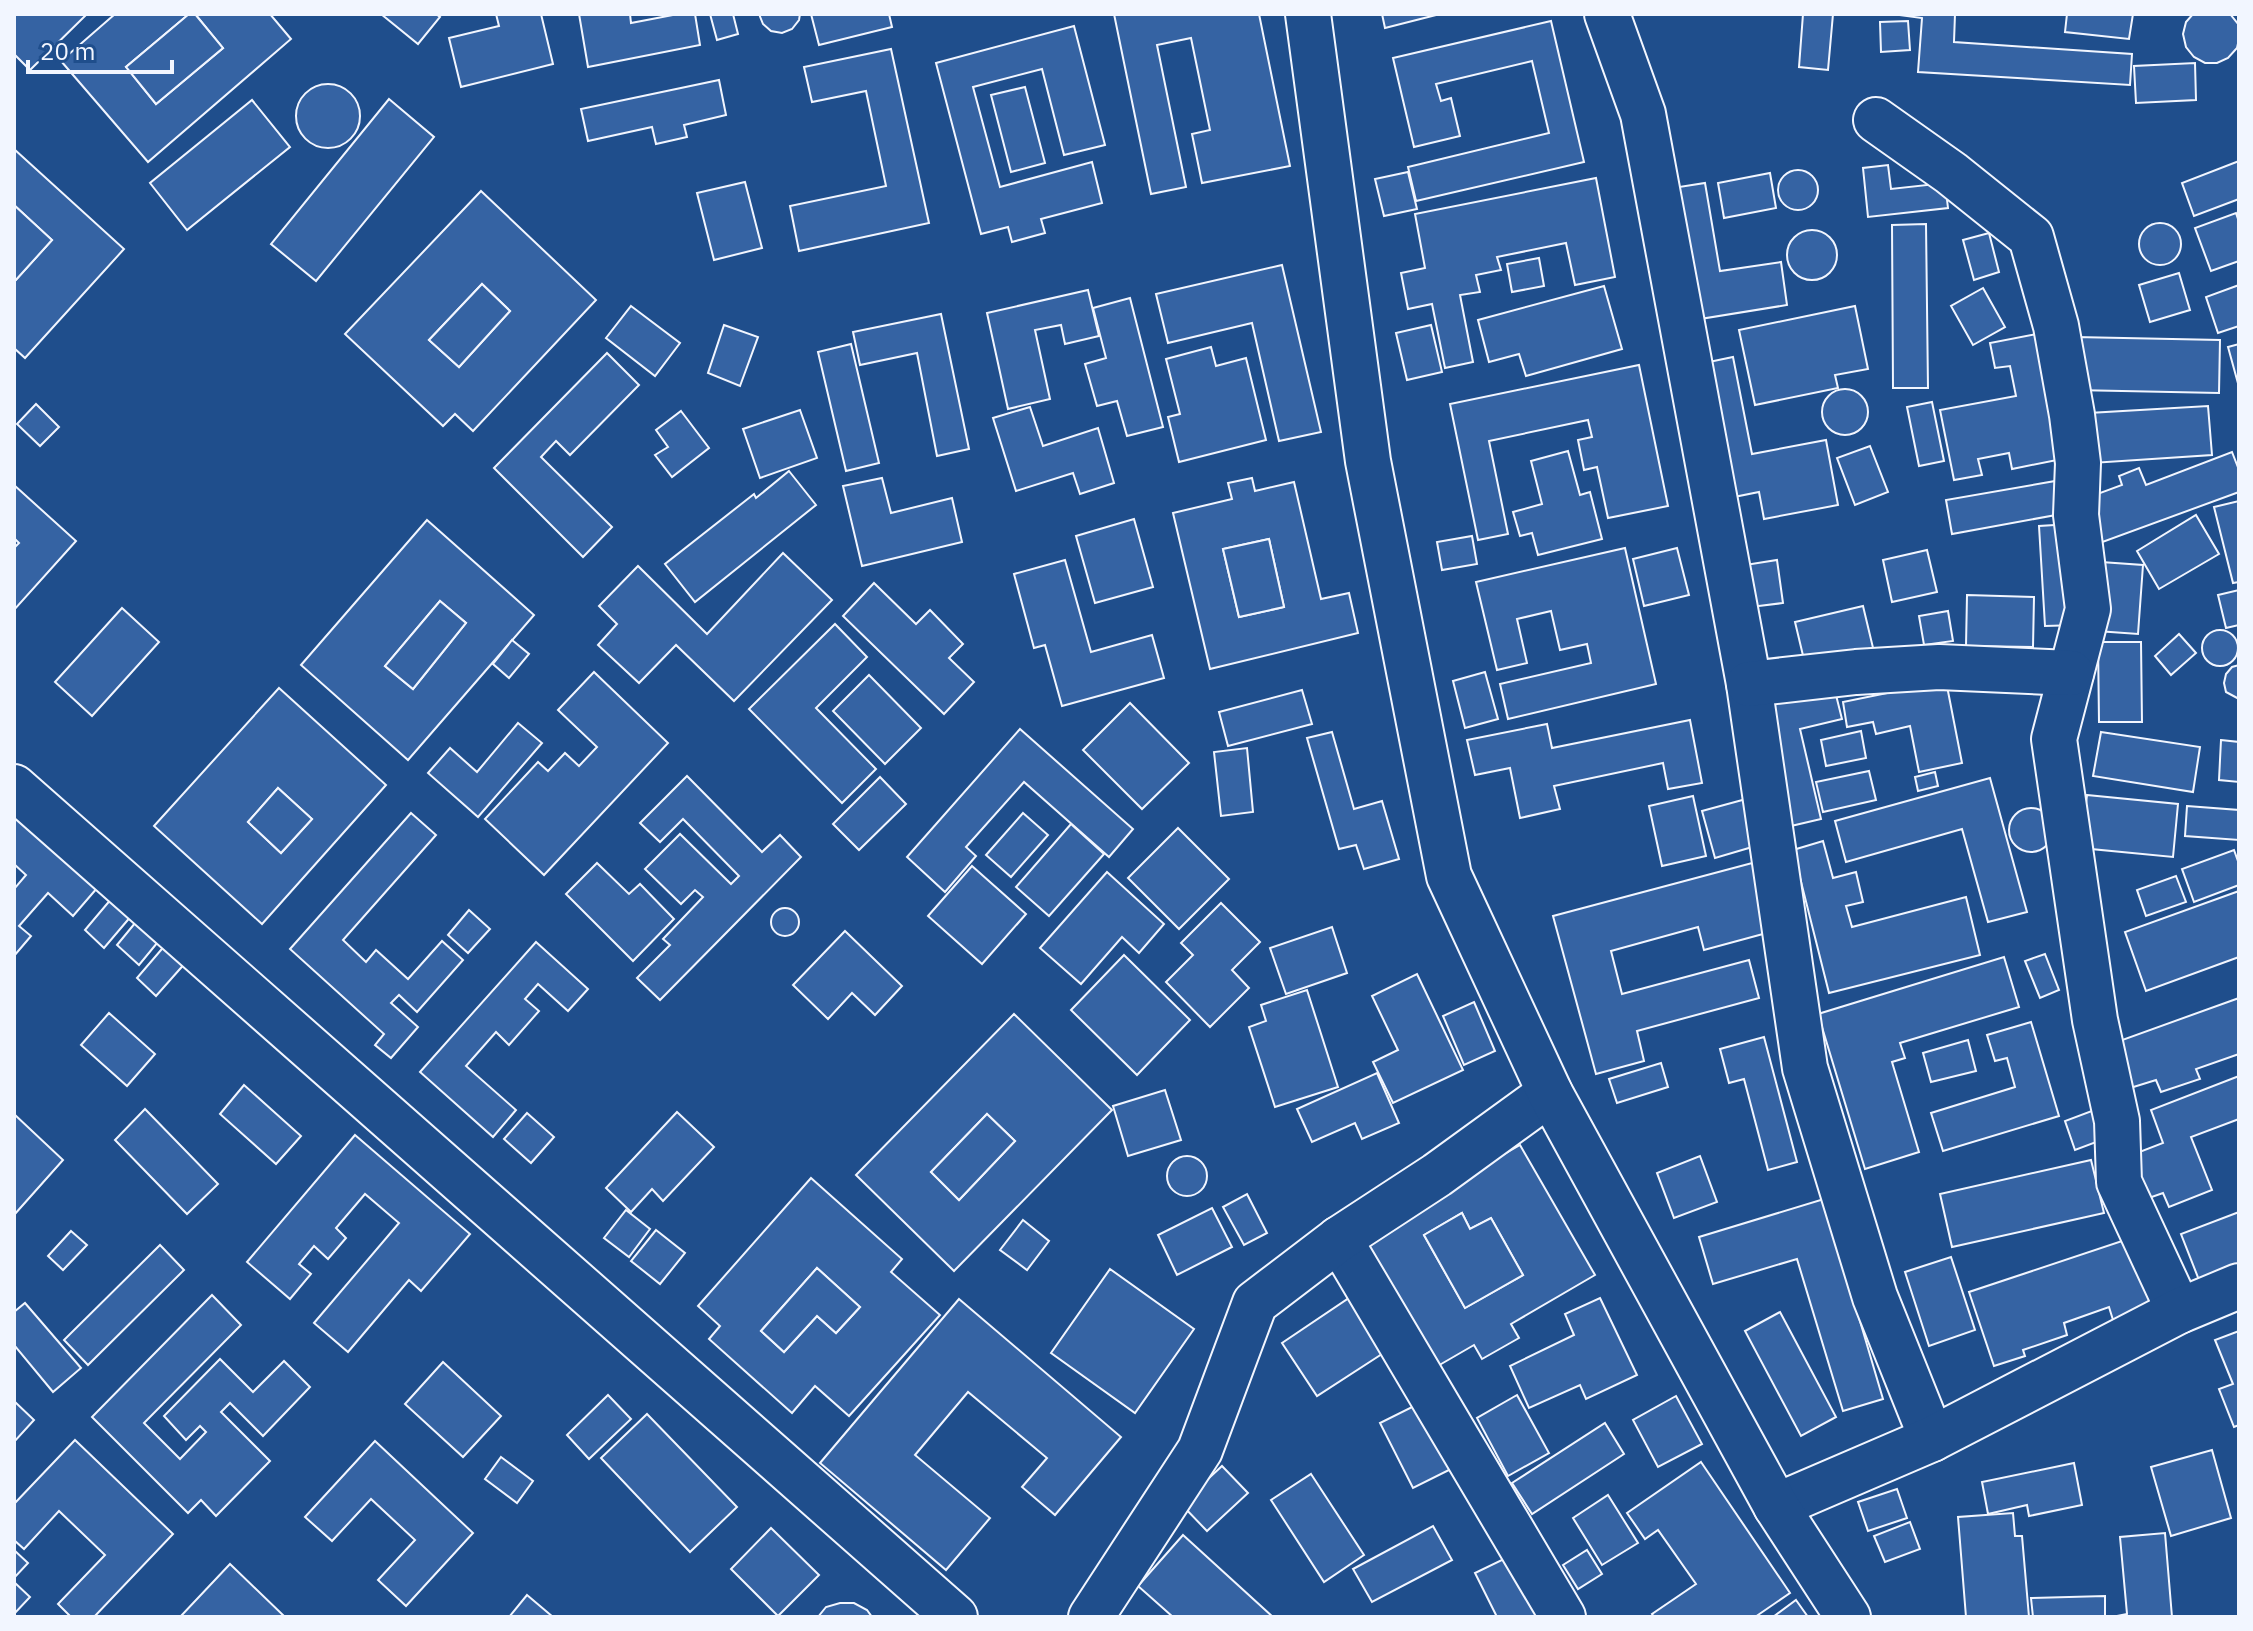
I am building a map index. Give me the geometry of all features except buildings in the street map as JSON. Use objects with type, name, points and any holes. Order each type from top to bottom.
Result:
[{"type":"street","points":[[1308,14],[1368,461],[1449,876],[1550,1093],[1776,1506],[1848,1617]]},
{"type":"street","points":[[1607,14],[1643,114],[1749,684],[1805,1068],[1875,1297],[1932,1439]]},
{"type":"street","points":[[1876,120],[1951,173],[2031,237],[2056,326],[2078,463],[2076,515],[2088,609],[2054,739],[2095,1020],[2117,1121],[2119,1182],[2179,1311]]},
{"type":"street","points":[[1749,684],[1856,672],[1939,667],[2071,673]]},
{"type":"street","points":[[14,787],[955,1617]]},
{"type":"street","points":[[1091,1617],[1200,1450],[1255,1303],[1339,1239],[1437,1175],[1550,1093]]},
{"type":"street","points":[[1339,1239],[1563,1617]]},
{"type":"street","points":[[1776,1506],[1932,1439],[2179,1311],[2239,1286]]}]
